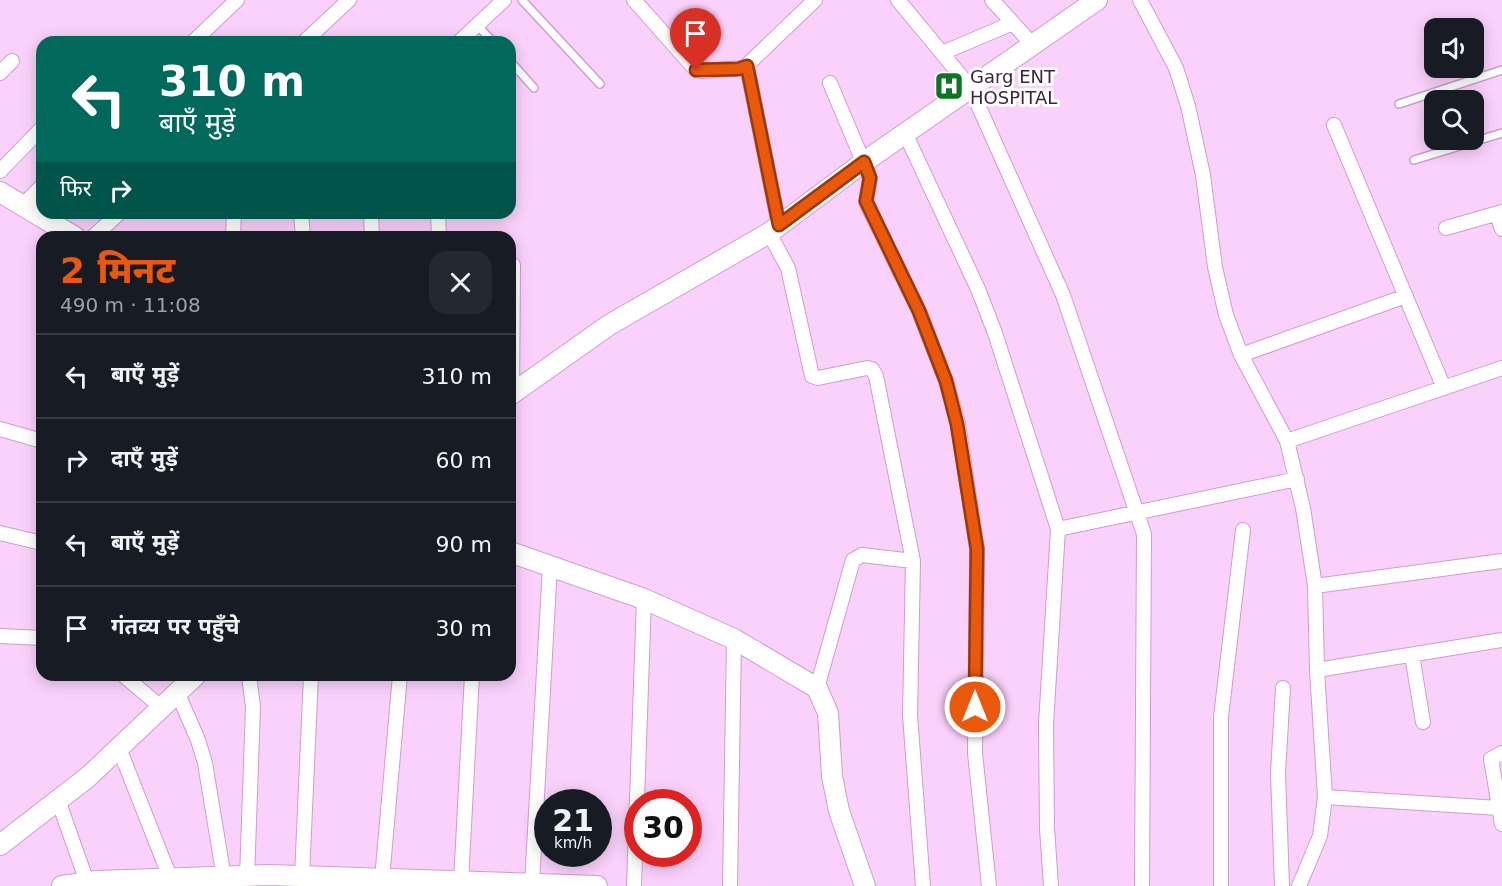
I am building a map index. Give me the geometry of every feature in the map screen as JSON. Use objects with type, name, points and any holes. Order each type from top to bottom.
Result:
[{"type":"street","points":[[199,36],[237,0]]},
{"type":"street","points":[[310,36],[349,0]]},
{"type":"street","points":[[465,36],[504,0]]},
{"type":"street","points":[[634,0],[698,71],[738,69],[747,66],[814,0]]},
{"type":"street","points":[[898,0],[970,87],[1063,295],[1145,544],[1142,886]]},
{"type":"street","points":[[992,0],[1032,44]]},
{"type":"street","points":[[516,390],[609,325],[774,229],[864,162],[1097,0]]},
{"type":"street","points":[[1140,0],[1176,68],[1188,106],[1203,174],[1215,267],[1226,315],[1241,355],[1287,441],[1297,479],[1315,586],[1317,670],[1325,797],[1320,836],[1299,886]]},
{"type":"street","points":[[942,52],[1013,23]]},
{"type":"street","points":[[0,73],[12,61]]},
{"type":"street","points":[[747,66],[774,229],[788,268],[812,376],[818,378],[867,368],[875,372],[913,561],[910,715],[923,886]]},
{"type":"street","points":[[830,83],[870,178],[866,201],[919,311],[946,381],[957,424],[977,549],[975,753],[988,886]]},
{"type":"street","points":[[1334,125],[1444,388]]},
{"type":"street","points":[[905,133],[995,333],[1058,529],[1046,724],[1051,886]]},
{"type":"street","points":[[0,171],[36,134]]},
{"type":"street","points":[[0,192],[36,214]]},
{"type":"street","points":[[22,206],[36,192]]},
{"type":"street","points":[[1446,228],[1500,213],[1502,230]]},
{"type":"street","points":[[44,219],[65,231]]},
{"type":"street","points":[[100,231],[112,219]]},
{"type":"street","points":[[1241,355],[1406,296]]},
{"type":"street","points":[[1287,441],[1502,368]]},
{"type":"street","points":[[0,429],[36,439]]},
{"type":"street","points":[[1058,529],[1297,479]]},
{"type":"street","points":[[1221,886],[1221,717],[1243,530]]},
{"type":"street","points":[[0,533],[36,542]]},
{"type":"street","points":[[516,554],[644,600],[734,639],[817,688],[828,713],[832,776],[839,811],[865,886]]},
{"type":"street","points":[[817,688],[852,560],[862,555],[913,561]]},
{"type":"street","points":[[1315,586],[1502,561]]},
{"type":"street","points":[[532,884],[550,566]]},
{"type":"street","points":[[634,886],[644,600]]},
{"type":"street","points":[[0,636],[36,638]]},
{"type":"street","points":[[730,886],[734,639]]},
{"type":"street","points":[[1317,670],[1502,640]]},
{"type":"street","points":[[1412,655],[1423,722]]},
{"type":"street","points":[[130,681],[162,708]]},
{"type":"street","points":[[0,845],[119,748],[190,681]]},
{"type":"street","points":[[250,681],[253,706],[254,880]]},
{"type":"street","points":[[302,876],[312,681]]},
{"type":"street","points":[[378,881],[396,681]]},
{"type":"street","points":[[461,882],[472,681]]},
{"type":"street","points":[[1282,886],[1278,773],[1283,688]]},
{"type":"street","points":[[178,694],[198,740],[205,763],[224,878]]},
{"type":"street","points":[[119,748],[171,880]]},
{"type":"street","points":[[1502,753],[1491,759],[1502,824]]},
{"type":"street","points":[[1325,797],[1499,808]]},
{"type":"street","points":[[58,800],[94,883]]},
{"type":"street","points":[[62,886],[224,878],[254,880],[302,876],[378,881],[597,886]]},
{"type":"lane","points":[[522,0],[600,84]]},
{"type":"lane","points":[[477,25],[487,36]]},
{"type":"lane","points":[[516,68],[534,88]]},
{"type":"lane","points":[[1399,104],[1502,70]]},
{"type":"lane","points":[[1414,160],[1502,133]]},
{"type":"place","name":"Garg ENT HOSPITAL","points":[[949,86]]},
{"type":"route","points":[[696,70],[738,69],[747,66],[779,225],[864,162],[870,178],[866,201],[919,311],[954,406],[977,549],[975,707]]}]
